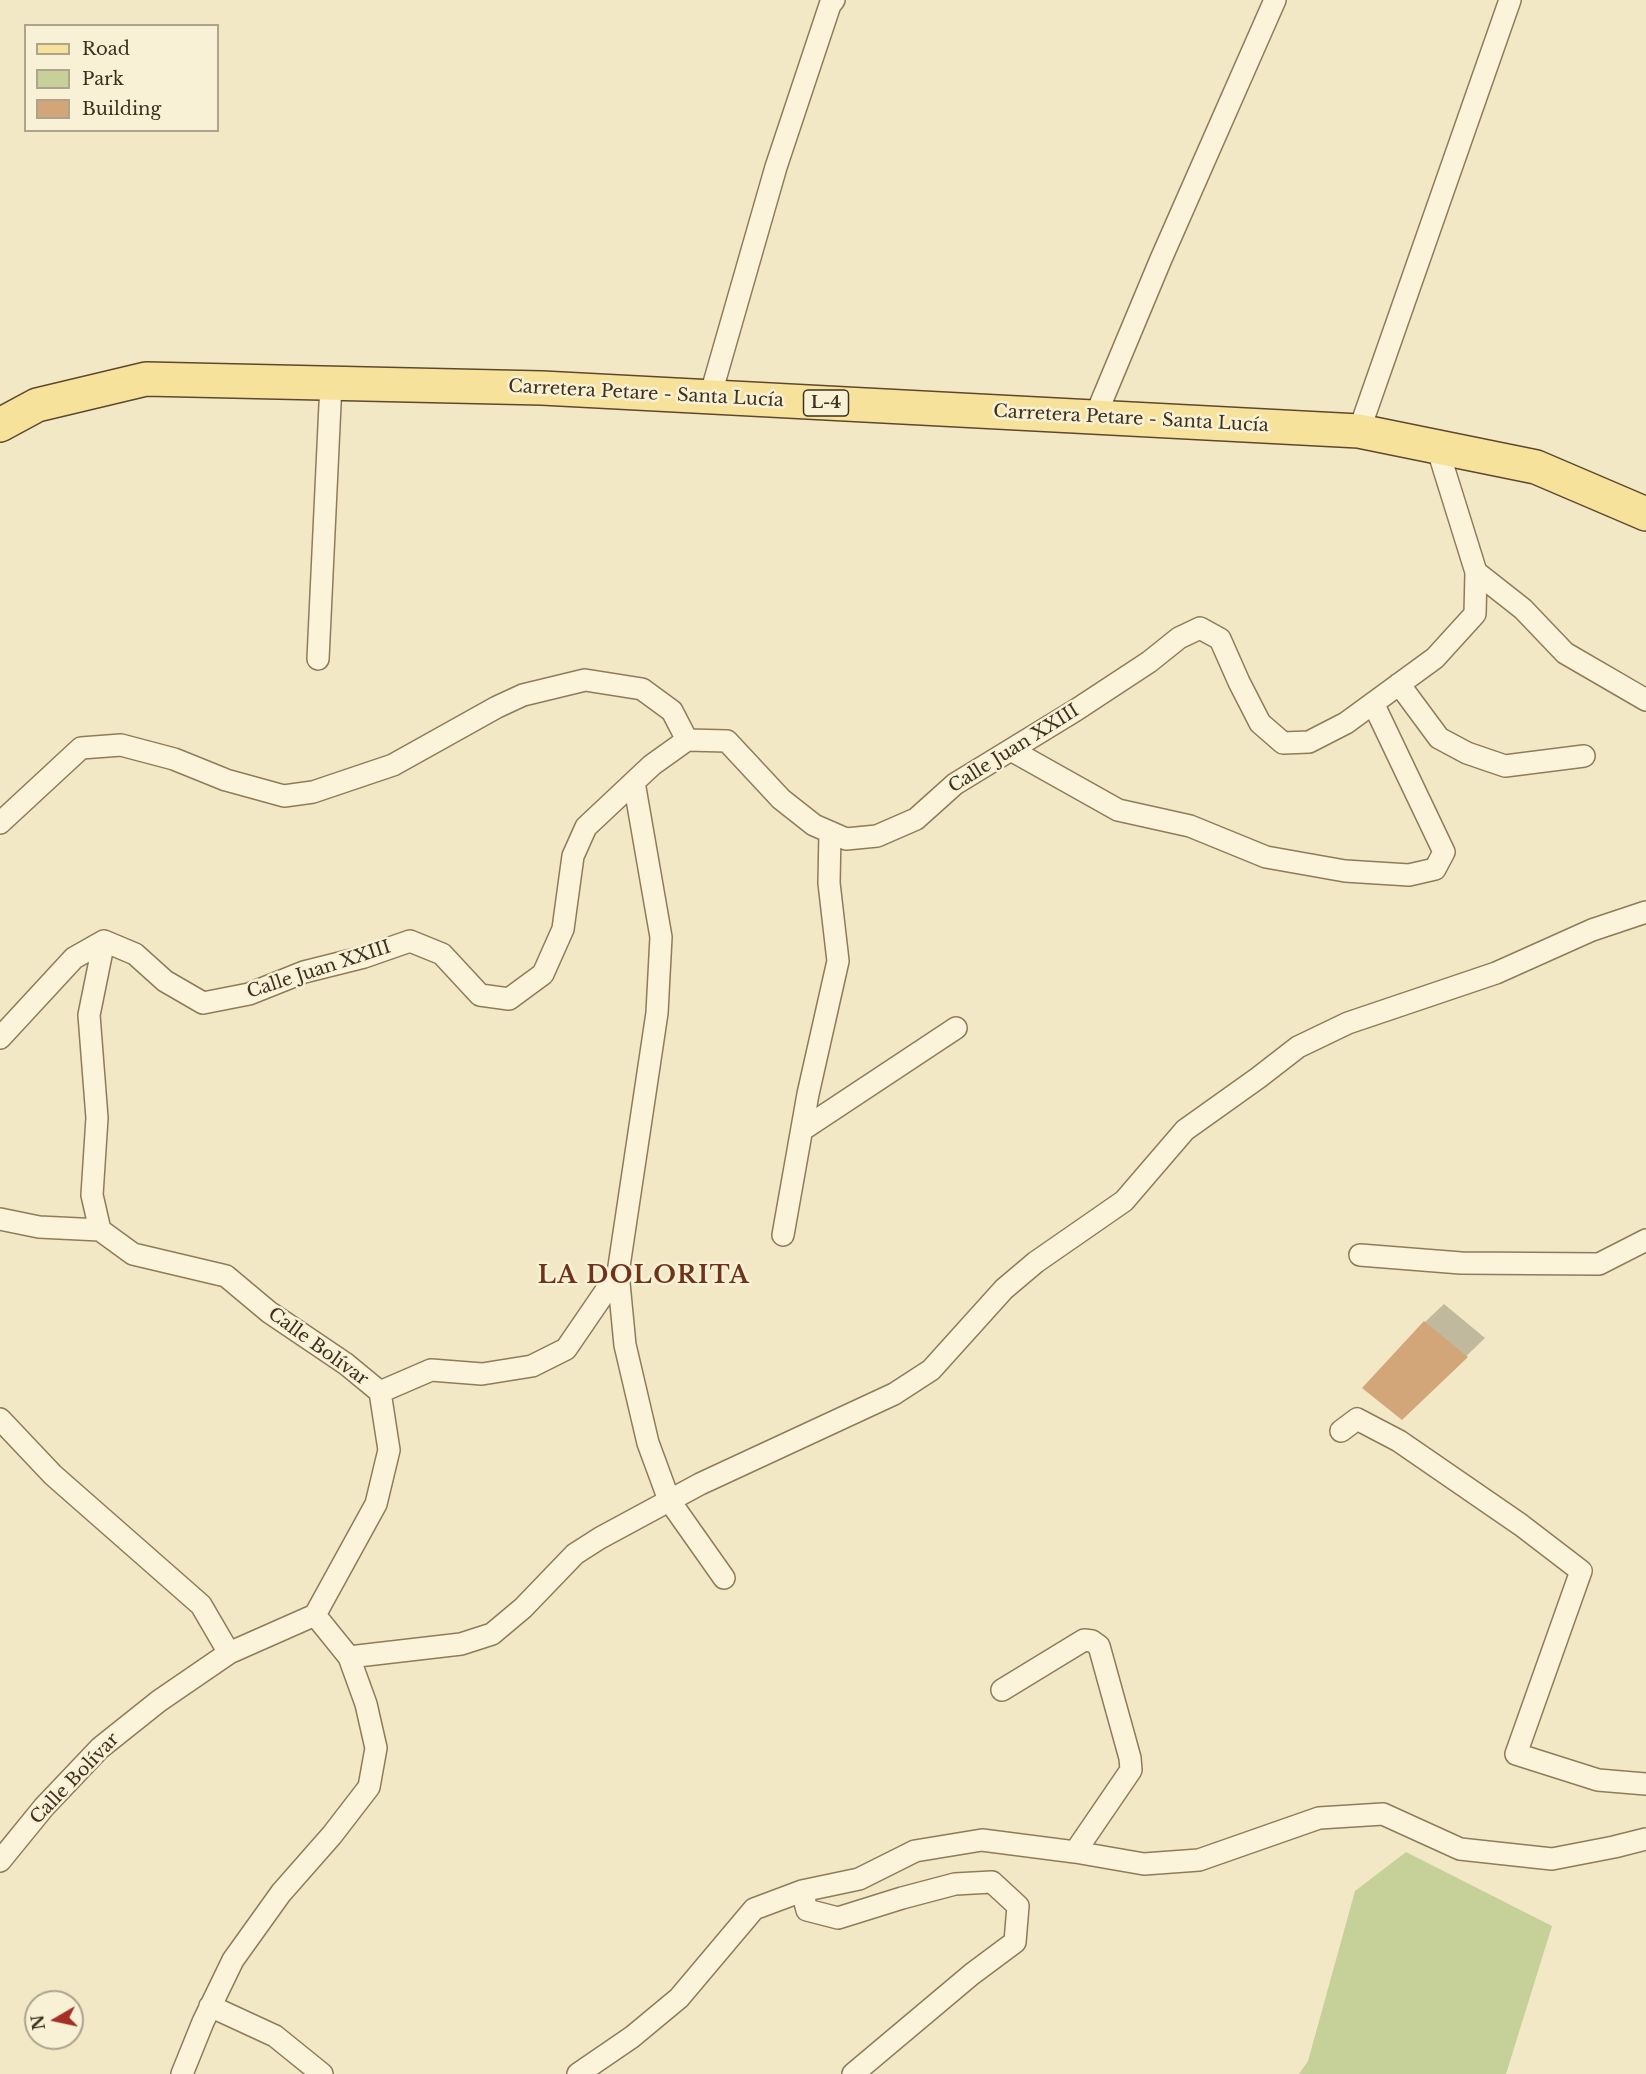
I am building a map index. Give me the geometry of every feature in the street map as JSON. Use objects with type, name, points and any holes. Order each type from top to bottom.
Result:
[{"type":"main road","name":"Carretera Petare - Santa Lucía","points":[[0,425],[37,405],[146,379],[542,388],[1359,431],[1536,467],[1646,514]]},
{"type":"street","points":[[710,397],[776,167],[830,6],[834,0]]},
{"type":"street","points":[[1095,417],[1161,259],[1275,0]]},
{"type":"street","points":[[1359,431],[1509,0]]},
{"type":"street","points":[[318,659],[331,383]]},
{"type":"street","name":"Calle Juan XXIII","points":[[104,941],[135,954],[165,981],[203,1003],[249,994],[304,972],[364,957],[410,941],[442,954],[480,995],[509,999],[543,974],[563,929],[573,856],[586,827],[652,765],[687,740],[727,741],[781,799],[814,825],[846,839],[877,836],[916,819],[955,783],[1076,710],[1149,662],[1179,638],[1200,628],[1220,639],[1260,723],[1283,743],[1309,742],[1346,723],[1435,658],[1475,614],[1476,572],[1437,447]]},
{"type":"street","points":[[1476,572],[1523,609],[1565,653],[1646,700]]},
{"type":"street","points":[[0,823],[81,748],[121,745],[174,759],[226,780],[284,796],[313,792],[393,765],[496,707],[523,695],[585,680],[642,689],[672,711],[687,740]]},
{"type":"street","points":[[1399,684],[1439,738],[1467,753],[1505,766],[1584,756]]},
{"type":"street","points":[[1011,750],[1118,810],[1190,826],[1266,857],[1345,871],[1409,875],[1435,869],[1444,852],[1373,703]]},
{"type":"street","points":[[634,782],[661,937],[657,1013],[618,1273],[625,1346],[648,1443],[669,1500],[724,1578]]},
{"type":"street","points":[[783,1235],[802,1130],[838,961],[829,883],[830,832]]},
{"type":"street","points":[[349,1657],[461,1644],[492,1634],[523,1608],[575,1554],[669,1500],[894,1394],[931,1370],[1004,1289],[1036,1262],[1124,1201],[1185,1130],[1298,1047],[1348,1023],[1496,973],[1592,930],[1646,912]]},
{"type":"street","points":[[0,1038],[74,958],[104,941]]},
{"type":"street","points":[[0,1219],[39,1227],[100,1230],[92,1195],[97,1118],[89,1015],[104,941]]},
{"type":"street","points":[[802,1130],[956,1028]]},
{"type":"street","name":"Calle Bolívar","points":[[0,1862],[44,1807],[100,1748],[159,1701],[228,1653],[315,1616],[376,1504],[389,1449],[380,1392],[346,1364],[269,1312],[226,1276],[133,1254],[100,1230]]},
{"type":"street","points":[[1360,1255],[1461,1263],[1599,1264],[1646,1240]]},
{"type":"street","points":[[380,1392],[431,1370],[482,1374],[532,1366],[566,1349],[618,1273]]},
{"type":"street","points":[[0,1419],[53,1475],[201,1605],[228,1653]]},
{"type":"street","points":[[1341,1431],[1357,1419],[1399,1441],[1521,1525],[1581,1571],[1516,1755],[1598,1780],[1646,1784]]},
{"type":"street","points":[[182,2074],[210,2006],[233,1960],[281,1893],[332,1835],[369,1787],[376,1748],[366,1704],[349,1657],[315,1616]]},
{"type":"street","points":[[1002,1690],[1084,1640],[1092,1641],[1099,1646],[1130,1758],[1131,1770],[1075,1852]]},
{"type":"street","points":[[578,2074],[632,2037],[679,1998],[754,1909],[802,1891],[859,1879],[915,1851],[982,1840],[1144,1864],[1199,1860],[1319,1818],[1383,1814],[1460,1849],[1552,1859],[1646,1839]]},
{"type":"street","points":[[802,1891],[807,1910],[838,1918],[955,1884],[992,1882],[1018,1906],[1015,1942],[972,1974],[853,2074]]},
{"type":"street","points":[[210,2006],[275,2036],[322,2074]]},
{"type":"green space","points":[[1406,1852],[1552,1926],[1506,2074],[1299,2074],[1308,2061],[1355,1891]]},
{"type":"building","points":[[1424,1321],[1468,1357],[1402,1420],[1362,1388]]},
{"type":"district","name":"LA DOLORITA","points":[[644,1276]]}]
